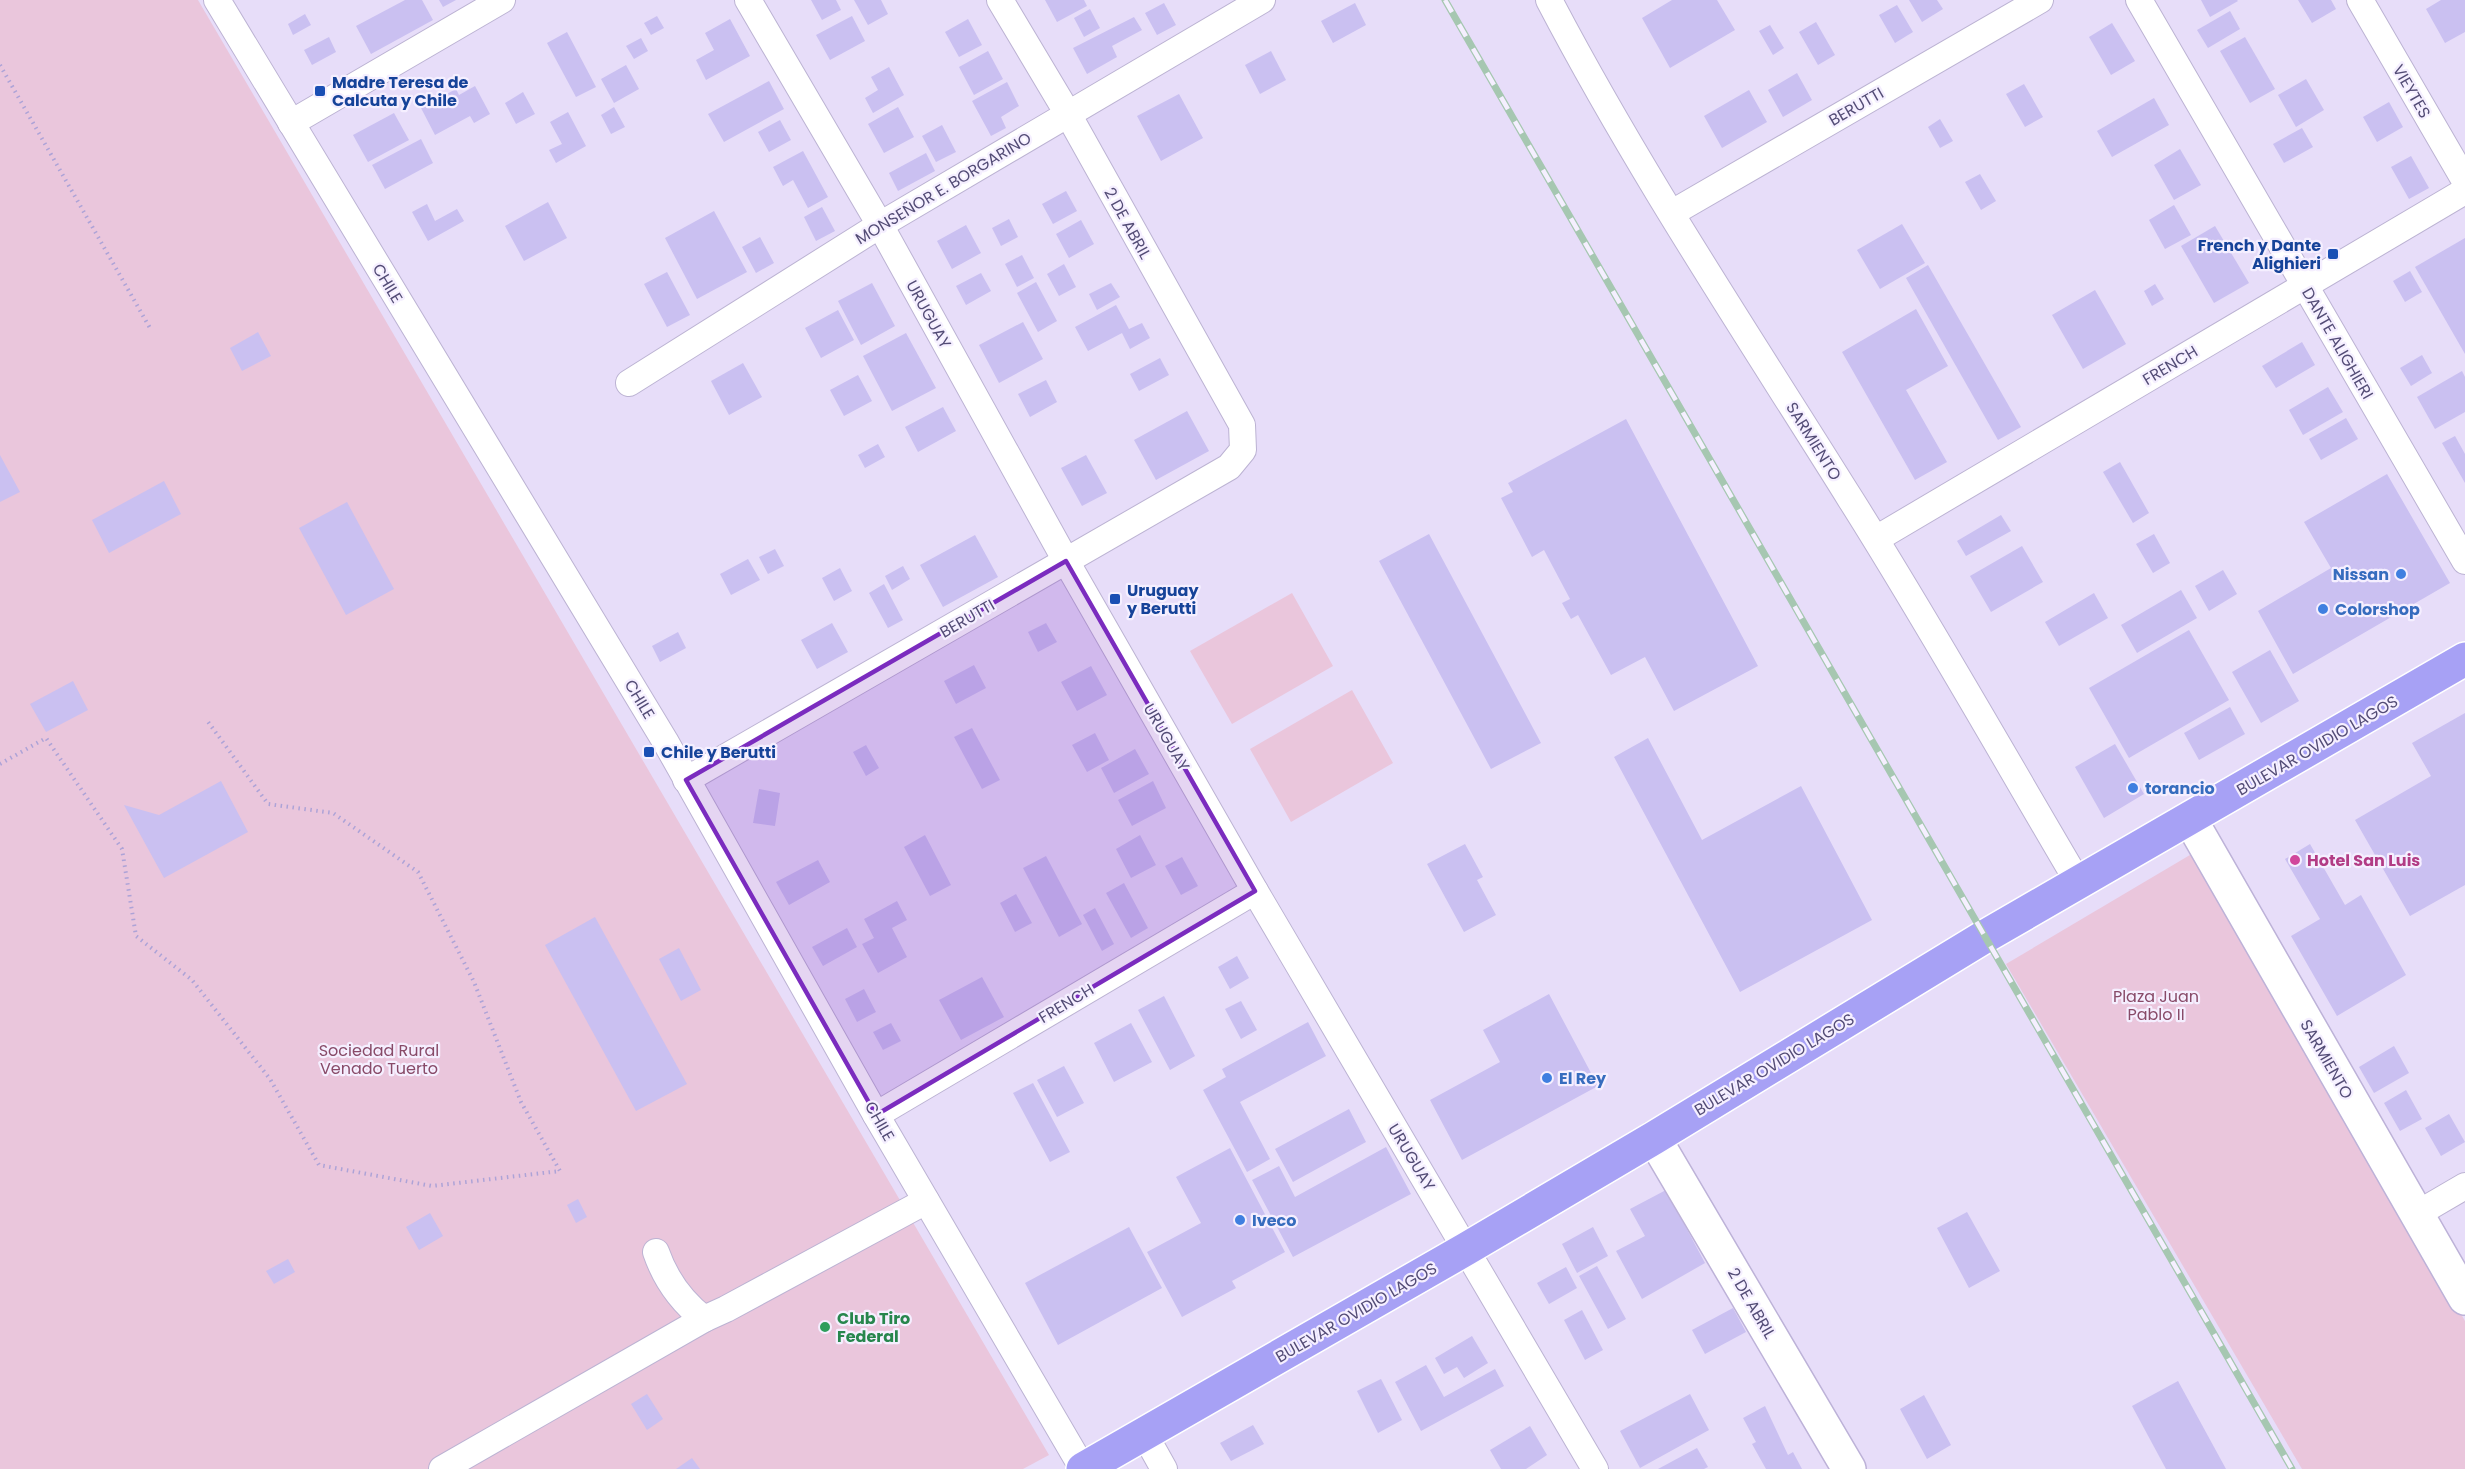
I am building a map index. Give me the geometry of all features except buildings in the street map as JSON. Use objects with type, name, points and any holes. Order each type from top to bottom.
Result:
[{"type":"highway","name":"BULEVAR OVIDIO LAGOS","points":[[1083,1469],[1466,1249],[1654,1138],[1974,943],[2465,659]]},
{"type":"street","name":"CHILE","points":[[218,0],[653,720],[876,1115],[1083,1469]]},
{"type":"street","points":[[291,123],[502,0]]},
{"type":"street","name":"URUGUAY","points":[[748,0],[880,225],[1066,561],[1255,891],[1595,1469]]},
{"type":"street","name":"2 DE ABRIL","points":[[1000,0],[1068,114],[1242,425],[1244,450]]},
{"type":"street","name":"MONSEÑOR E. BORGARINO","points":[[628,383],[880,225],[1262,0]]},
{"type":"street","name":"SARMIENTO","points":[[1549,0],[1587,72],[1672,213],[1876,539],[2078,882]]},
{"type":"street","name":"BERUTTI","points":[[1672,213],[2040,0]]},
{"type":"street","name":"DANTE ALIGHIERI","points":[[2139,0],[2465,561]]},
{"type":"street","name":"VIEYTES","points":[[2360,0],[2465,181]]},
{"type":"street","name":"FRENCH","points":[[1876,539],[2465,191]]},
{"type":"street","name":"BERUTTI","points":[[686,780],[1230,467],[1244,450]]},
{"type":"street","name":"SARMIENTO","points":[[2190,819],[2465,1299]]},
{"type":"street","name":"FRENCH","points":[[876,1115],[1255,891]]},
{"type":"street","name":"2 DE ABRIL","points":[[1654,1138],[1849,1469]]},
{"type":"street","points":[[2417,1214],[2465,1186]]},
{"type":"street","points":[[442,1469],[704,1319],[926,1201]]},
{"type":"street","points":[[656,1252],[661,1267],[687,1307],[704,1319]]},
{"type":"street","points":[[1145,1435],[1164,1469]]},
{"type":"path","points":[[0,65],[150,328]]},
{"type":"path","points":[[0,764],[46,738],[122,849],[136,936],[192,980],[270,1079],[319,1165],[432,1186],[560,1171],[521,1102],[474,982],[418,872],[333,813],[268,804],[206,718]]},
{"type":"highlighted area","points":[[1066,561],[1255,891],[876,1115],[686,780]]},
{"type":"shaded area","points":[[0,0],[2465,0],[2465,1469],[0,1469]]},
{"type":"green space","name":"Sociedad Rural Venado Tuerto","points":[[0,0],[198,0],[1049,1455],[1023,1469],[0,1469]]},
{"type":"green space","points":[[1292,593],[1333,666],[1232,724],[1190,651]]},
{"type":"green space","points":[[1352,690],[1393,763],[1291,822],[1250,749]]},
{"type":"green space","name":"Plaza Juan Pablo II","points":[[2195,852],[2465,1321],[2465,1469],[2302,1469],[2006,964]]},
{"type":"railway","points":[[1445,0],[2292,1469]]},
{"type":"place","name":"Madre Teresa de Calcuta y Chile","points":[[320,91]]},
{"type":"place","name":"French y Dante Alighieri","points":[[2333,254]]},
{"type":"place","name":"Nissan","points":[[2401,574]]},
{"type":"place","name":"Uruguay y Berutti","points":[[1115,599]]},
{"type":"place","name":"Colorshop","points":[[2323,609]]},
{"type":"place","name":"Chile y Berutti","points":[[649,752]]},
{"type":"place","name":"torancio","points":[[2133,788]]},
{"type":"place","name":"Hotel San Luis","points":[[2295,860]]},
{"type":"place","name":"El Rey","points":[[1547,1078]]},
{"type":"place","name":"Iveco","points":[[1240,1220]]},
{"type":"place","name":"Club Tiro Federal","points":[[825,1327]]}]
